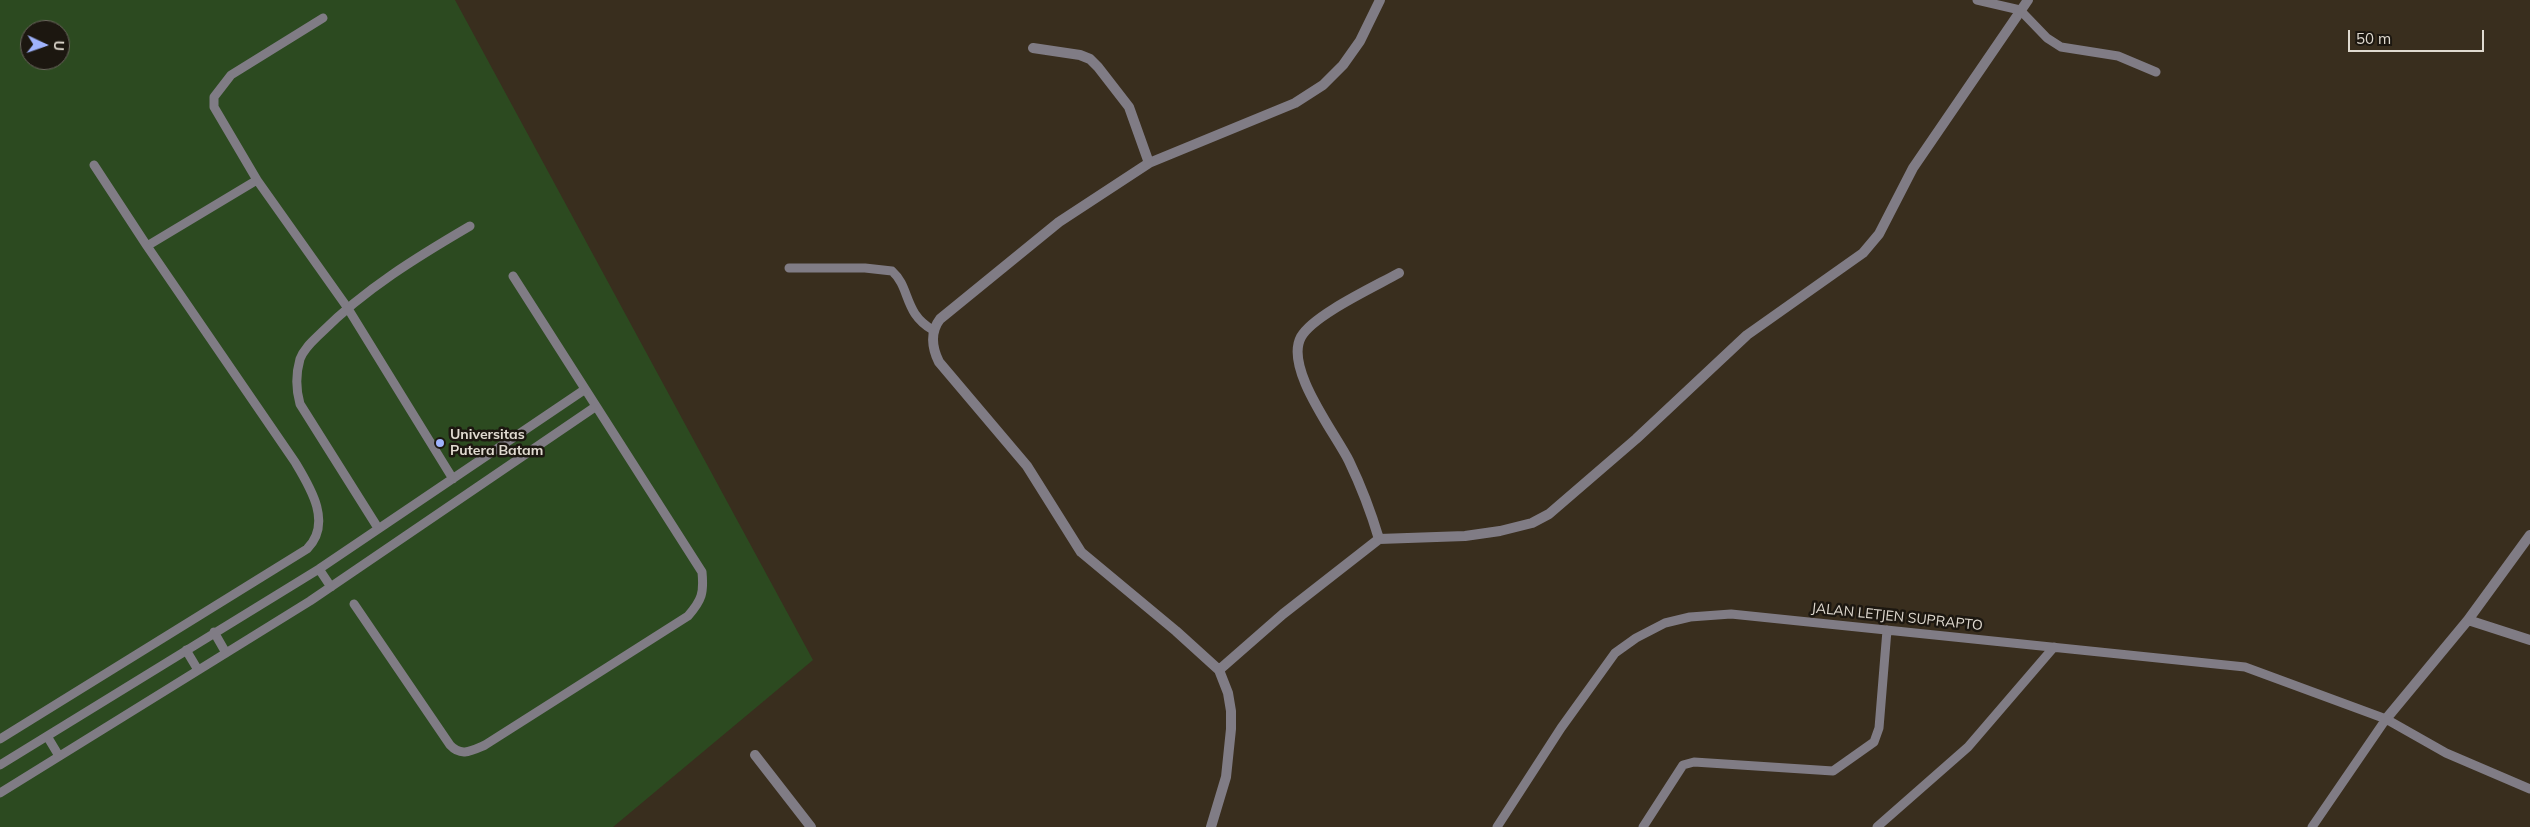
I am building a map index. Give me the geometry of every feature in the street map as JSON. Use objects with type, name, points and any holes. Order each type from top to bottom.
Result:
[{"type":"street","points":[[1211,827],[1226,777],[1231,729],[1228,692],[1219,670],[1176,631],[1081,552],[1027,466],[939,362],[934,353],[933,330],[940,319],[1059,222],[1149,163],[1295,103],[1323,85],[1343,65],[1360,41],[1380,0]]},
{"type":"street","points":[[1219,670],[1283,614],[1380,538],[1483,533],[1521,527],[1549,514],[1636,439],[1747,335],[1863,253],[1879,234],[1913,168],[2028,0]]},
{"type":"street","points":[[1034,48],[1080,54],[1090,59],[1098,67],[1129,107],[1149,163]]},
{"type":"street","points":[[1380,538],[1368,503],[1348,459],[1312,397],[1301,371],[1298,347],[1301,338],[1316,322],[1399,274]]},
{"type":"street","points":[[2386,719],[2468,620],[2530,535]]},
{"type":"street","points":[[2468,620],[2530,640]]},
{"type":"street","points":[[755,755],[811,827]]},
{"type":"lane","points":[[1977,0],[2020,10],[2047,38],[2061,47],[2118,56],[2156,72]]},
{"type":"lane","points":[[323,18],[231,75],[214,97],[214,107],[257,180],[347,307],[453,479]]},
{"type":"lane","points":[[0,739],[307,549],[315,542],[318,532],[319,516],[314,494],[295,462],[147,246],[94,164]]},
{"type":"lane","points":[[147,246],[257,180]]},
{"type":"lane","points":[[378,528],[300,404],[297,384],[300,358],[308,346],[347,307],[427,251],[470,226]]},
{"type":"lane","points":[[789,268],[865,268],[892,271],[899,280],[910,307],[919,320],[933,330]]},
{"type":"lane","points":[[354,604],[450,745],[454,750],[463,753],[485,745],[688,616],[700,602],[703,587],[702,572],[584,390],[513,276]]},
{"type":"lane","points":[[0,765],[319,569],[584,390]]},
{"type":"lane","points":[[0,793],[331,587],[595,407]]},
{"type":"lane","points":[[319,569],[331,587]]},
{"type":"lane","name":"JALAN LETJEN SUPRAPTO","points":[[1497,827],[1561,728],[1615,653],[1636,638],[1665,623],[1690,618],[1731,614],[2245,668],[2386,719],[2446,753],[2530,789]]},
{"type":"lane","points":[[1643,827],[1683,765],[1694,762],[1833,772],[1874,742],[1879,728],[1886,630]]},
{"type":"lane","points":[[214,632],[226,653]]},
{"type":"lane","points":[[1877,827],[1968,747],[2054,648]]},
{"type":"lane","points":[[186,650],[198,670]]},
{"type":"lane","points":[[2312,827],[2386,719]]},
{"type":"lane","points":[[47,736],[59,756]]},
{"type":"green space","points":[[0,0],[455,0],[813,660],[613,827],[0,827]]},
{"type":"place","name":"Universitas Putera Batam","points":[[440,443]]}]
